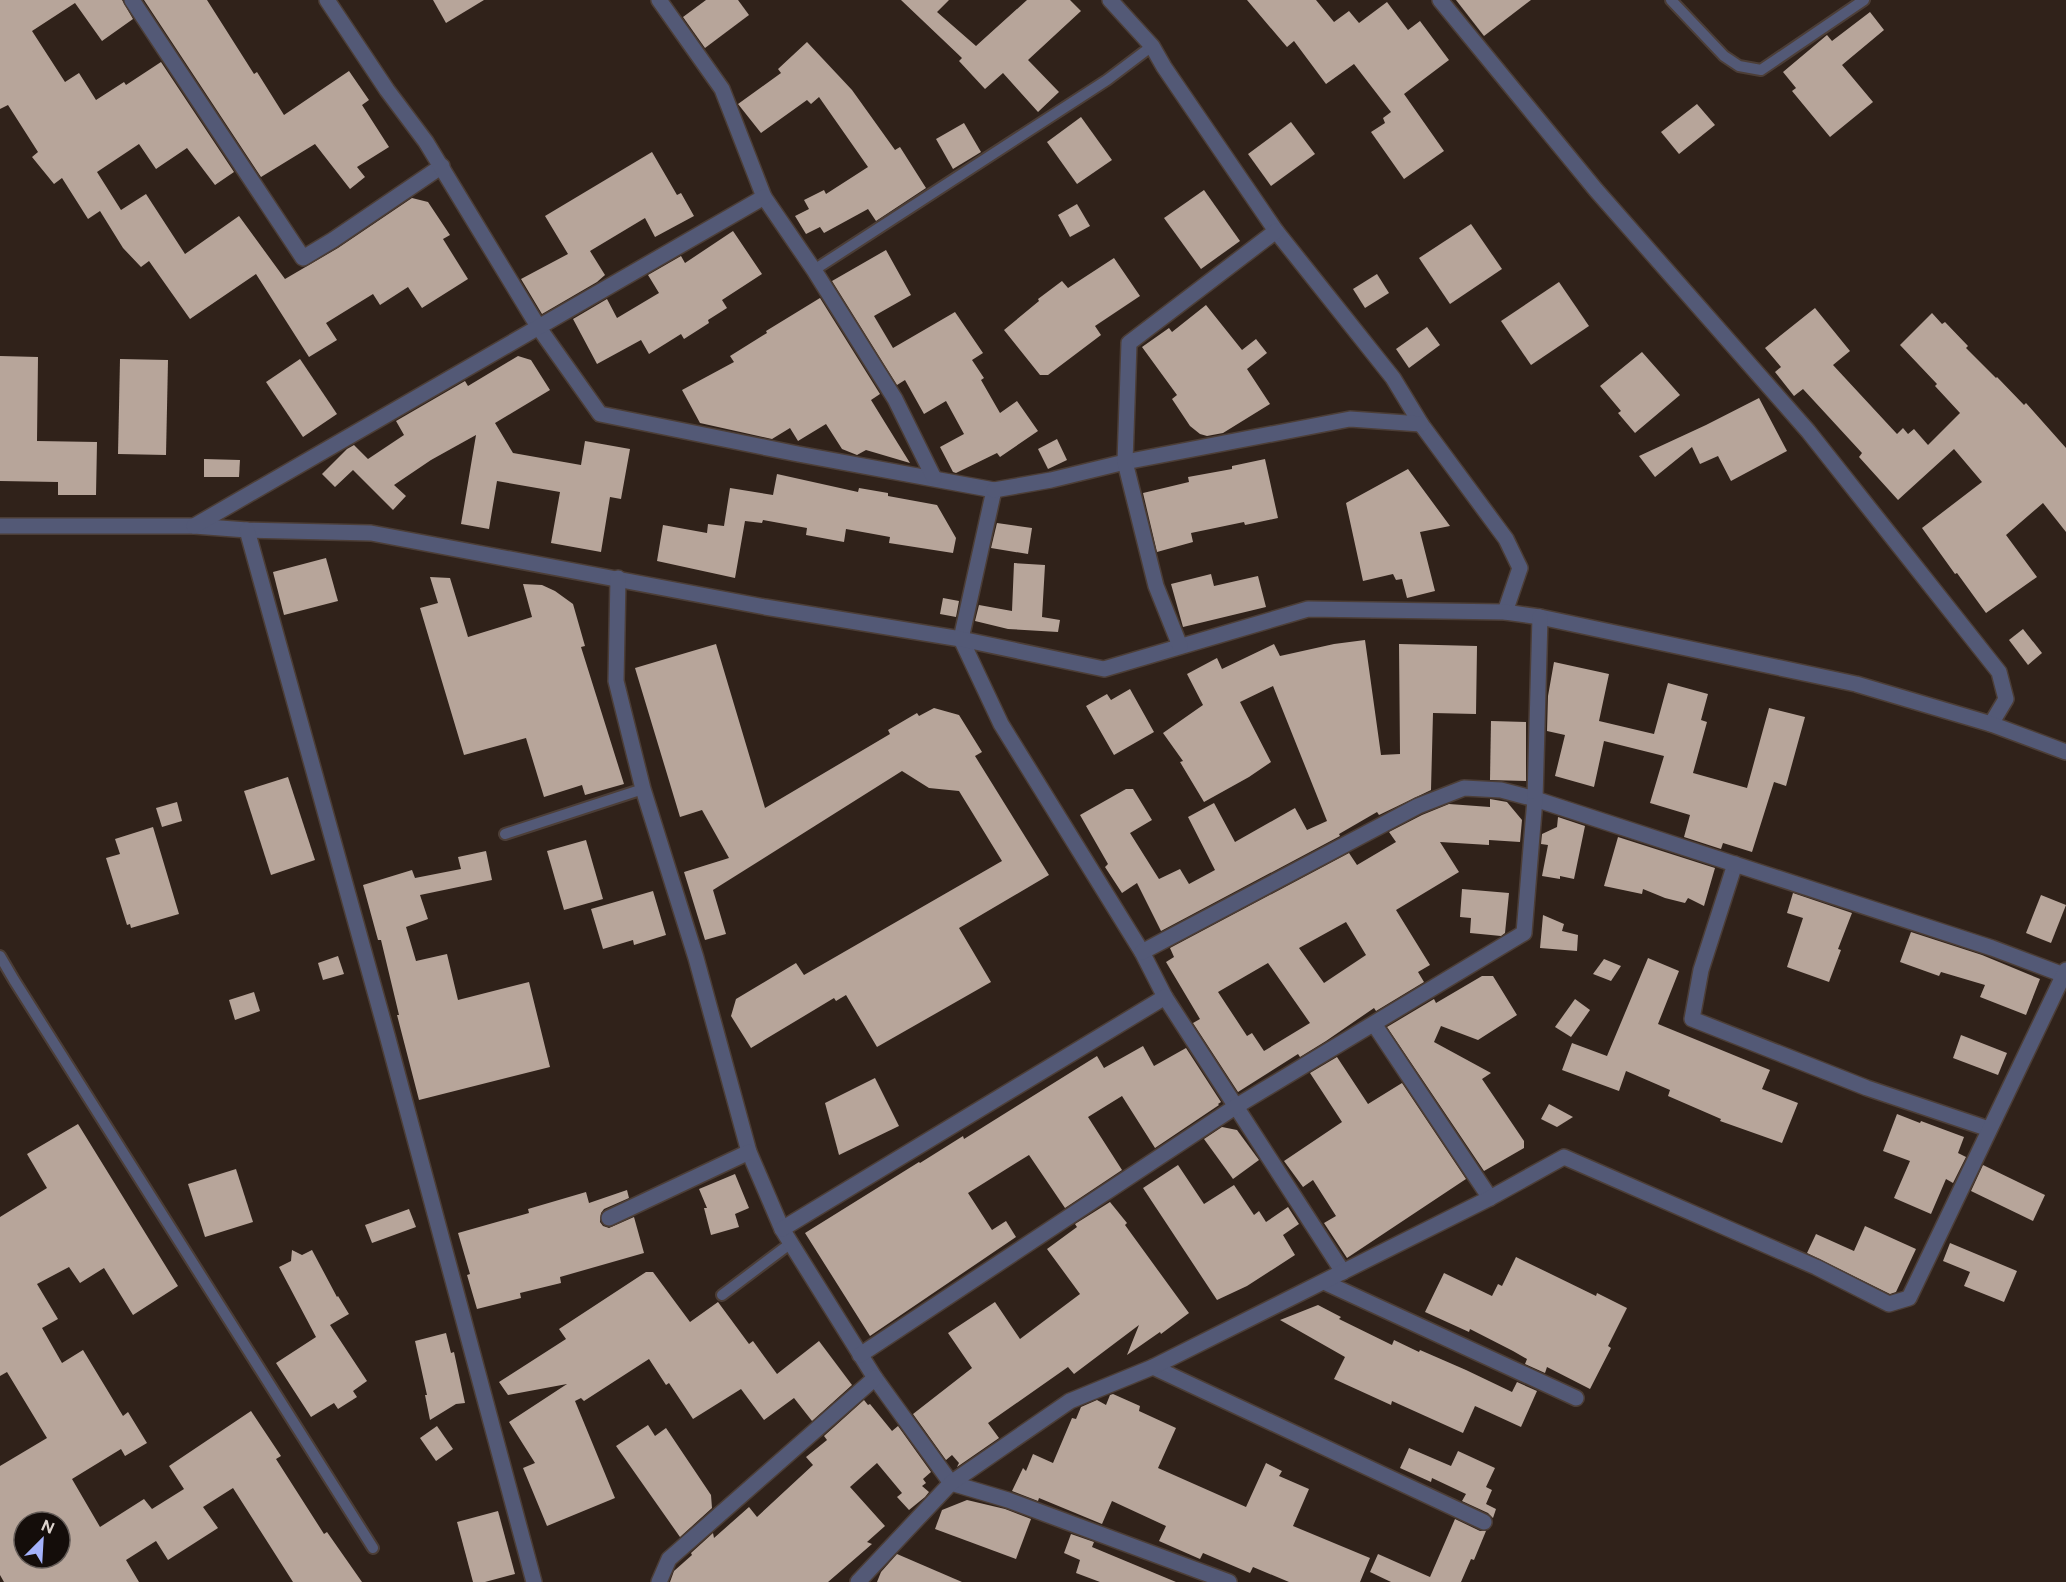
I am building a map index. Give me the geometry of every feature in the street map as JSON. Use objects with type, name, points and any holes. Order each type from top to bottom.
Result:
[{"type":"street","points":[[132,0],[303,258],[442,166]]},
{"type":"street","points":[[327,0],[387,90],[442,166],[539,328],[600,414],[994,490],[1051,480],[1125,462],[1350,419],[1421,424]]},
{"type":"street","points":[[659,0],[722,89],[764,197],[814,270],[895,399],[934,478]]},
{"type":"street","points":[[1110,0],[1152,46],[1276,231],[1393,378],[1421,424],[1506,538],[1520,568],[1505,612]]},
{"type":"street","points":[[1440,0],[1596,190],[1808,431],[2000,672],[2006,699],[1991,724]]},
{"type":"street","points":[[194,526],[764,197]]},
{"type":"street","points":[[1180,646],[1156,586],[1125,462],[1128,343],[1276,231]]},
{"type":"street","points":[[994,490],[961,639],[1001,724],[1142,952],[1165,997],[1343,1272]]},
{"type":"street","points":[[0,526],[194,526],[247,530],[371,533],[618,578],[765,608],[961,639],[1104,669],[1308,609],[1505,612],[1540,617],[1856,684],[1991,724],[2066,752]]},
{"type":"street","points":[[247,530],[390,1047],[534,1582]]},
{"type":"street","points":[[618,578],[616,681],[643,789],[696,958],[749,1152],[782,1230],[875,1378],[951,1483],[1008,1500],[1229,1582]]},
{"type":"street","points":[[860,1355],[1235,1107],[1524,933],[1534,799],[1540,617]]},
{"type":"street","points":[[858,1582],[951,1483],[1070,1401],[1153,1367],[1490,1198],[1564,1157],[1816,1268],[1889,1304],[1909,1298],[2065,972],[1534,799],[1501,790],[1464,788],[1418,806],[1142,952]]},
{"type":"street","points":[[1735,864],[1701,970],[1692,1019],[1867,1088],[1989,1129]]},
{"type":"street","points":[[782,1230],[1165,997]]},
{"type":"street","points":[[1374,1024],[1490,1198]]},
{"type":"street","points":[[609,1218],[749,1152]]},
{"type":"street","points":[[1324,1282],[1576,1398]]},
{"type":"street","points":[[1153,1367],[1485,1522]]},
{"type":"street","points":[[659,1582],[669,1559],[875,1378]]},
{"type":"lane","points":[[1671,0],[1724,56],[1739,66],[1761,70],[1864,0]]},
{"type":"lane","points":[[814,270],[1107,80],[1152,46]]},
{"type":"lane","points":[[505,834],[643,789]]},
{"type":"lane","points":[[0,956],[373,1548]]},
{"type":"lane","points":[[722,1294],[791,1244]]},
{"type":"building","points":[[0,0],[122,0],[133,19],[102,41],[75,3],[32,31],[65,82],[79,73],[96,100],[124,82],[126,85],[161,62],[234,172],[215,185],[187,148],[156,169],[139,144],[97,172],[121,210],[146,194],[185,254],[239,216],[285,279],[338,248],[412,198],[428,202],[450,235],[443,239],[468,279],[422,308],[408,287],[380,305],[373,294],[326,323],[337,340],[309,357],[256,274],[190,319],[149,261],[141,267],[123,248],[100,211],[88,219],[62,178],[54,184],[32,157],[38,152],[8,105],[0,109]]},
{"type":"building","points":[[144,0],[207,0],[254,74],[257,72],[284,115],[349,71],[369,100],[362,105],[389,147],[357,167],[365,177],[350,189],[315,144],[261,177]]},
{"type":"building","points":[[433,0],[484,0],[446,23]]},
{"type":"building","points":[[706,0],[738,0],[749,15],[705,48],[683,17]]},
{"type":"building","points":[[901,0],[949,0],[937,12],[976,46],[1027,0],[1070,0],[1081,11],[1028,60],[1059,92],[1038,112],[1003,73],[985,89],[959,61],[962,58]]},
{"type":"building","points":[[1247,0],[1316,0],[1334,22],[1349,11],[1359,23],[1387,2],[1408,30],[1420,21],[1449,60],[1404,94],[1444,151],[1404,179],[1371,132],[1385,123],[1383,118],[1391,112],[1354,64],[1326,84],[1294,41],[1287,47]]},
{"type":"building","points":[[1456,0],[1531,0],[1484,36]]},
{"type":"building","points":[[1870,12],[1884,30],[1842,65],[1873,102],[1830,137],[1792,91],[1796,88],[1783,72],[1827,35],[1832,41]]},
{"type":"building","points":[[807,42],[852,90],[895,150],[900,147],[926,188],[876,221],[868,209],[824,233],[820,227],[806,234],[795,216],[809,209],[804,200],[824,190],[826,194],[868,167],[819,97],[811,104],[807,100],[761,133],[738,104],[781,73],[778,69]]},
{"type":"building","points":[[1697,104],[1715,125],[1679,154],[1661,132]]},
{"type":"building","points":[[1081,117],[1112,160],[1077,184],[1047,142]]},
{"type":"building","points":[[1291,122],[1315,154],[1271,186],[1248,154]]},
{"type":"building","points":[[964,123],[981,152],[953,169],[936,139]]},
{"type":"building","points":[[652,152],[677,195],[681,193],[694,216],[655,237],[645,218],[590,251],[605,275],[542,314],[521,279],[568,254],[545,216]]},
{"type":"building","points":[[1204,190],[1240,241],[1201,269],[1164,218]]},
{"type":"building","points":[[1077,204],[1090,226],[1070,237],[1058,215]]},
{"type":"building","points":[[1471,224],[1502,269],[1450,304],[1419,258]]},
{"type":"building","points":[[733,231],[762,274],[722,300],[727,308],[684,339],[681,334],[649,354],[641,340],[597,364],[573,319],[607,299],[617,318],[659,293],[648,275],[681,256],[685,263]]},
{"type":"building","points":[[886,250],[911,295],[874,316],[893,348],[955,312],[983,353],[972,360],[984,378],[981,380],[1000,413],[1017,401],[1038,431],[1000,457],[997,453],[956,473],[953,472],[940,447],[964,434],[946,401],[924,414],[905,380],[897,385],[832,281]]},
{"type":"building","points":[[1114,258],[1140,296],[1095,326],[1101,335],[1048,375],[1040,375],[1004,330],[1062,281],[1068,288]]},
{"type":"building","points":[[1377,274],[1389,293],[1365,308],[1353,289]]},
{"type":"building","points":[[1559,282],[1589,326],[1531,365],[1501,321]]},
{"type":"building","points":[[820,298],[880,394],[871,400],[910,463],[866,450],[857,455],[842,449],[826,424],[798,441],[790,428],[772,439],[700,423],[682,390],[734,362],[730,356]]},
{"type":"building","points":[[1206,305],[1242,350],[1256,339],[1267,353],[1247,369],[1270,404],[1223,433],[1207,436],[1200,434],[1190,426],[1172,399],[1177,395],[1142,347],[1169,328],[1172,332]]},
{"type":"building","points":[[1815,308],[1850,351],[1833,365],[1897,434],[1903,428],[1908,434],[1914,429],[1928,445],[1960,413],[1935,386],[1937,384],[1900,345],[1932,313],[1942,324],[1945,322],[1968,346],[1966,348],[2024,405],[2026,403],[2066,448],[2066,532],[2043,503],[2006,535],[2037,577],[1986,613],[1922,528],[1982,482],[1954,449],[1898,500],[1859,457],[1862,453],[1803,389],[1794,396],[1775,372],[1781,367],[1765,348]]},
{"type":"building","points":[[1427,327],[1440,345],[1409,368],[1396,349]]},
{"type":"building","points":[[1642,352],[1680,395],[1635,433],[1618,413],[1621,411],[1600,386]]},
{"type":"building","points":[[0,356],[38,357],[37,441],[97,442],[96,495],[58,495],[58,482],[0,481]]},
{"type":"building","points":[[518,356],[531,360],[550,390],[495,423],[513,453],[581,465],[585,441],[630,449],[621,499],[610,497],[601,552],[551,543],[560,492],[497,481],[489,529],[461,524],[476,435],[431,460],[394,485],[406,496],[393,510],[353,470],[335,487],[322,474],[354,445],[368,459],[404,435],[396,421],[465,381],[468,386]]},
{"type":"building","points":[[120,359],[168,360],[166,455],[118,454]]},
{"type":"building","points":[[300,359],[337,414],[303,437],[266,382]]},
{"type":"building","points":[[1759,398],[1787,451],[1731,481],[1718,456],[1700,464],[1692,447],[1655,477],[1639,456],[1706,425]]},
{"type":"building","points":[[1057,439],[1067,460],[1048,469],[1038,449]]},
{"type":"building","points":[[204,459],[240,460],[239,477],[204,477]]},
{"type":"building","points":[[1265,459],[1278,518],[1245,525],[1244,522],[1191,533],[1193,542],[1157,552],[1143,493],[1189,482],[1188,477],[1232,469],[1232,466]]},
{"type":"building","points":[[1408,469],[1450,526],[1420,532],[1435,591],[1407,598],[1402,579],[1396,580],[1393,574],[1363,581],[1346,503]]},
{"type":"building","points":[[777,474],[858,492],[859,488],[888,493],[888,496],[937,505],[956,538],[953,553],[889,543],[890,537],[846,529],[844,542],[806,535],[807,528],[763,520],[762,523],[745,521],[735,578],[657,561],[663,525],[707,533],[708,524],[724,526],[730,488],[773,495]]},
{"type":"building","points":[[997,523],[1032,528],[1028,554],[991,548]]},
{"type":"building","points":[[326,558],[338,601],[284,615],[273,572]]},
{"type":"building","points":[[1014,563],[1045,565],[1042,617],[1060,620],[1058,632],[1008,629],[975,621],[979,605],[1012,611]]},
{"type":"building","points":[[1211,574],[1214,586],[1258,576],[1266,607],[1183,627],[1171,584]]},
{"type":"building","points":[[430,577],[450,578],[468,637],[532,617],[523,584],[542,585],[573,604],[585,646],[581,647],[624,784],[585,795],[582,785],[544,797],[526,738],[464,755],[420,608],[438,603]]},
{"type":"building","points":[[943,598],[959,601],[956,617],[940,614]]},
{"type":"building","points":[[2023,629],[2042,653],[2028,665],[2009,640]]},
{"type":"building","points":[[1365,640],[1381,755],[1400,754],[1399,644],[1477,646],[1476,714],[1433,713],[1431,790],[1379,815],[1377,812],[1339,834],[1340,836],[1161,931],[1137,883],[1122,893],[1105,867],[1108,864],[1080,815],[1126,789],[1133,789],[1152,820],[1130,833],[1159,879],[1180,869],[1189,884],[1215,870],[1188,817],[1214,803],[1235,842],[1295,808],[1307,830],[1327,821],[1273,686],[1240,702],[1271,762],[1204,802],[1180,762],[1183,761],[1163,733],[1203,705],[1187,674],[1217,658],[1222,669],[1274,644],[1280,656],[1334,644]]},
{"type":"building","points":[[716,644],[765,808],[890,734],[888,730],[917,713],[919,716],[934,708],[959,715],[982,752],[975,756],[1049,875],[959,928],[991,982],[877,1047],[846,995],[836,1001],[834,998],[751,1048],[731,1016],[736,999],[796,963],[804,975],[1002,861],[959,791],[929,788],[902,771],[713,890],[726,934],[705,940],[684,872],[729,858],[702,810],[680,817],[635,668]]},
{"type":"building","points":[[1554,662],[1609,674],[1599,721],[1654,734],[1668,683],[1708,694],[1701,720],[1707,722],[1693,773],[1747,788],[1769,708],[1805,717],[1786,786],[1774,782],[1752,852],[1723,843],[1721,849],[1684,837],[1690,815],[1650,803],[1664,756],[1604,741],[1594,787],[1555,776],[1565,735],[1547,731],[1548,696]]},
{"type":"building","points":[[1130,689],[1154,732],[1114,755],[1086,706],[1107,694],[1111,700]]},
{"type":"building","points":[[1491,721],[1526,722],[1526,781],[1490,780]]},
{"type":"building","points":[[288,777],[315,860],[271,875],[244,791]]},
{"type":"building","points":[[1490,799],[1507,802],[1522,820],[1520,842],[1489,840],[1489,845],[1440,842],[1459,872],[1396,910],[1430,965],[1418,972],[1424,982],[1376,1011],[1374,1008],[1326,1041],[1300,1057],[1298,1054],[1238,1092],[1193,1023],[1200,1019],[1166,962],[1174,957],[1170,948],[1349,853],[1357,865],[1396,842],[1389,832],[1422,815],[1449,804],[1490,807]],"holes":[[[1346,922],[1366,955],[1324,983],[1299,948]],[[1268,963],[1310,1023],[1264,1051],[1252,1033],[1247,1036],[1218,992]]]},
{"type":"building","points":[[177,802],[182,821],[162,827],[156,808]]},
{"type":"building","points":[[1558,817],[1585,826],[1574,879],[1542,876],[1548,845],[1541,844],[1542,834],[1557,827]]},
{"type":"building","points":[[153,827],[179,914],[131,928],[130,924],[127,925],[106,858],[120,854],[115,839]]},
{"type":"building","points":[[1618,837],[1715,868],[1704,906],[1688,898],[1685,903],[1643,889],[1642,894],[1604,886]]},
{"type":"building","points":[[586,840],[603,899],[564,910],[547,851]]},
{"type":"building","points":[[486,851],[492,880],[420,895],[428,919],[406,927],[416,961],[447,954],[458,1000],[529,982],[550,1067],[419,1100],[381,940],[378,940],[363,885],[412,870],[415,878],[461,869],[458,857]]},
{"type":"building","points":[[1462,889],[1509,893],[1505,933],[1501,936],[1470,933],[1471,918],[1460,917]]},
{"type":"building","points":[[653,891],[666,935],[634,945],[633,940],[603,949],[591,909]]},
{"type":"building","points":[[1793,893],[1852,913],[1838,949],[1841,950],[1829,982],[1787,967],[1803,918],[1787,913]]},
{"type":"building","points":[[2041,895],[2066,905],[2051,943],[2026,933]]},
{"type":"building","points":[[1543,915],[1564,924],[1562,931],[1578,935],[1577,951],[1540,948]]},
{"type":"building","points":[[1911,932],[1982,955],[2040,979],[2026,1015],[1980,997],[1985,985],[1941,972],[1939,976],[1900,962]]},
{"type":"building","points":[[338,956],[344,974],[323,980],[318,963]]},
{"type":"building","points":[[1648,958],[1679,971],[1658,1024],[1770,1070],[1762,1089],[1798,1103],[1782,1143],[1720,1121],[1721,1119],[1668,1096],[1670,1090],[1626,1071],[1619,1091],[1562,1070],[1572,1043],[1607,1056]]},
{"type":"building","points":[[1604,959],[1621,966],[1611,981],[1593,974]]},
{"type":"building","points":[[1482,976],[1493,976],[1517,1015],[1478,1040],[1441,1026],[1434,1042],[1491,1073],[1482,1079],[1524,1141],[1524,1148],[1484,1171],[1387,1027],[1434,999],[1436,1003]]},
{"type":"building","points":[[254,992],[260,1011],[235,1020],[229,1000]]},
{"type":"building","points":[[1575,999],[1590,1010],[1571,1037],[1555,1027]]},
{"type":"building","points":[[1961,1035],[2007,1053],[1998,1075],[1953,1058]]},
{"type":"building","points":[[1143,1046],[1154,1066],[1186,1048],[1221,1102],[1219,1105],[1155,1148],[1122,1096],[1088,1117],[1122,1170],[1065,1208],[1029,1155],[968,1193],[992,1230],[1006,1221],[1016,1237],[870,1336],[805,1233],[963,1136],[964,1139],[1097,1056],[1104,1068]]},
{"type":"building","points":[[1337,1057],[1368,1104],[1402,1083],[1466,1179],[1347,1258],[1324,1223],[1336,1216],[1313,1180],[1303,1187],[1284,1161],[1342,1122],[1310,1073]]},
{"type":"building","points":[[875,1078],[899,1126],[839,1155],[825,1103]]},
{"type":"building","points":[[1549,1104],[1573,1117],[1557,1127],[1541,1119]]},
{"type":"building","points":[[1897,1114],[1964,1137],[1958,1153],[1966,1157],[1953,1183],[1946,1179],[1931,1214],[1894,1198],[1910,1161],[1883,1151]]},
{"type":"building","points":[[78,1124],[178,1286],[133,1315],[104,1268],[80,1283],[69,1267],[37,1284],[58,1319],[42,1328],[62,1363],[83,1350],[123,1416],[128,1412],[147,1443],[125,1456],[121,1449],[72,1479],[100,1527],[144,1499],[152,1509],[184,1489],[169,1466],[251,1411],[281,1456],[276,1459],[324,1534],[327,1532],[362,1582],[293,1582],[233,1488],[203,1507],[218,1528],[168,1560],[156,1541],[126,1560],[139,1582],[4,1582],[0,1575],[0,1466],[47,1438],[7,1372],[0,1376],[0,1217],[47,1188],[27,1154]]},
{"type":"building","points":[[1222,1127],[1237,1130],[1259,1160],[1233,1179],[1204,1139]]},
{"type":"building","points":[[1178,1165],[1204,1204],[1234,1185],[1254,1215],[1259,1211],[1266,1222],[1288,1207],[1299,1224],[1283,1235],[1295,1255],[1247,1286],[1217,1300],[1143,1188]]},
{"type":"building","points":[[1983,1165],[2045,1195],[2033,1221],[1971,1191]]},
{"type":"building","points":[[236,1169],[253,1222],[205,1237],[188,1184]]},
{"type":"building","points":[[735,1174],[749,1208],[735,1214],[739,1227],[711,1235],[704,1208],[707,1208],[699,1189]]},
{"type":"building","points":[[627,1190],[629,1198],[604,1209],[600,1222],[609,1228],[634,1217],[644,1253],[560,1277],[561,1283],[520,1293],[521,1298],[477,1309],[458,1233],[529,1213],[528,1209],[586,1192],[589,1203]]},
{"type":"building","points":[[1110,1202],[1189,1313],[1127,1355],[1139,1325],[1074,1374],[1068,1367],[988,1423],[999,1438],[957,1467],[959,1463],[952,1455],[946,1460],[913,1414],[972,1368],[948,1333],[995,1302],[1020,1339],[1080,1294],[1047,1249],[1077,1227],[1075,1224]]},
{"type":"building","points":[[409,1209],[416,1227],[372,1243],[365,1225]]},
{"type":"building","points":[[1865,1226],[1916,1249],[1896,1292],[1890,1294],[1807,1253],[1816,1234],[1854,1251]]},
{"type":"building","points":[[1950,1243],[2017,1271],[2004,1302],[1964,1286],[1970,1272],[1943,1261]]},
{"type":"building","points":[[292,1250],[302,1255],[312,1250],[337,1297],[349,1314],[330,1325],[367,1381],[353,1391],[357,1397],[338,1409],[334,1403],[311,1417],[276,1363],[316,1337],[279,1267],[291,1261]]},
{"type":"building","points":[[1516,1257],[1596,1296],[1597,1293],[1627,1308],[1608,1346],[1611,1348],[1590,1389],[1547,1367],[1545,1373],[1525,1364],[1527,1359],[1513,1351],[1470,1329],[1469,1332],[1425,1312],[1444,1273],[1492,1296],[1498,1284],[1502,1286]]},
{"type":"building","points":[[646,1272],[653,1272],[690,1322],[718,1302],[749,1344],[753,1341],[777,1374],[819,1341],[852,1385],[812,1421],[794,1398],[764,1420],[741,1389],[693,1419],[669,1383],[666,1385],[649,1359],[584,1401],[581,1398],[575,1401],[615,1498],[547,1526],[523,1468],[535,1463],[509,1422],[567,1384],[508,1395],[499,1382],[566,1339],[559,1329]]},
{"type":"building","points":[[1318,1305],[1341,1317],[1339,1319],[1392,1345],[1394,1340],[1419,1352],[1420,1350],[1512,1392],[1517,1382],[1537,1391],[1521,1427],[1475,1406],[1463,1433],[1392,1401],[1391,1405],[1334,1379],[1345,1357],[1280,1320]]},
{"type":"building","points":[[446,1333],[451,1353],[454,1352],[465,1403],[456,1404],[430,1420],[415,1341]]},
{"type":"building","points":[[1113,1394],[1140,1406],[1139,1411],[1176,1428],[1158,1468],[1246,1507],[1266,1463],[1282,1471],[1279,1476],[1309,1489],[1293,1526],[1370,1558],[1360,1582],[1289,1582],[1253,1567],[1250,1573],[1203,1553],[1200,1559],[1159,1541],[1166,1526],[1112,1501],[1102,1524],[1039,1498],[1038,1501],[1012,1491],[1023,1468],[1026,1471],[1033,1454],[1053,1463],[1072,1418],[1076,1419],[1081,1407],[1097,1400],[1106,1405],[1110,1395]]},
{"type":"building","points":[[864,1400],[892,1431],[898,1426],[931,1472],[923,1479],[926,1483],[922,1486],[929,1492],[925,1497],[909,1510],[897,1497],[902,1493],[877,1463],[850,1487],[885,1526],[867,1542],[872,1544],[828,1582],[670,1582],[674,1571],[713,1533],[714,1538],[749,1507],[757,1517],[813,1465],[806,1457],[827,1440],[824,1436]]},
{"type":"building","points":[[648,1425],[655,1436],[666,1428],[711,1495],[712,1508],[680,1537],[616,1446]]},
{"type":"building","points":[[437,1426],[453,1449],[436,1461],[420,1438]]},
{"type":"building","points":[[1409,1448],[1451,1466],[1458,1451],[1495,1468],[1486,1487],[1492,1490],[1486,1504],[1496,1509],[1493,1518],[1488,1513],[1462,1501],[1466,1494],[1432,1478],[1431,1482],[1400,1468]]},
{"type":"building","points":[[967,1500],[1005,1509],[1031,1519],[1016,1559],[935,1529],[942,1510]]},
{"type":"building","points":[[498,1511],[515,1574],[485,1582],[473,1582],[457,1522]]},
{"type":"building","points":[[1455,1519],[1480,1531],[1486,1531],[1474,1560],[1471,1559],[1461,1582],[1391,1582],[1370,1572],[1378,1554],[1430,1577]]},
{"type":"building","points":[[1071,1534],[1094,1542],[1092,1547],[1176,1582],[1100,1582],[1076,1573],[1080,1560],[1064,1553]]},
{"type":"building","points":[[897,1554],[962,1582],[877,1582],[881,1572]]}]
